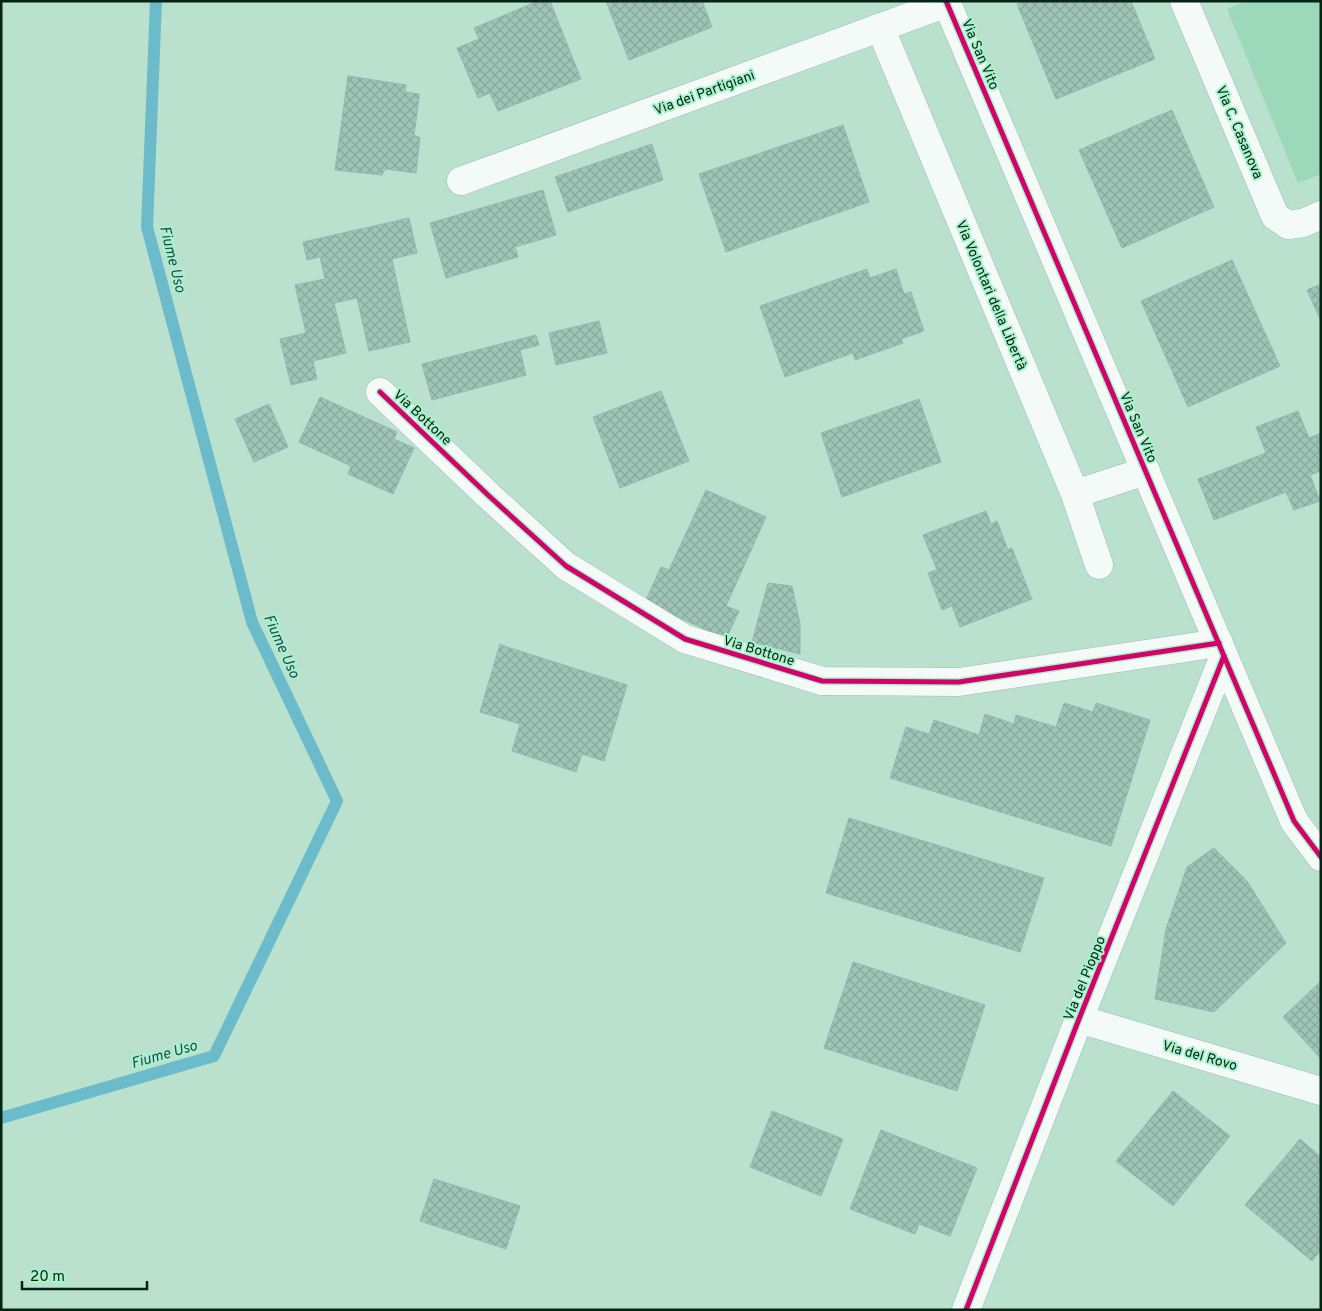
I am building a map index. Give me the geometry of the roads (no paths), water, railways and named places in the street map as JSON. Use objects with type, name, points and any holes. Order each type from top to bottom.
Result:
[{"type":"street","name":"Via C. Casanova","points":[[1184,1],[1275,216],[1288,225],[1302,223],[1321,215]]},
{"type":"street","name":"Via dei Partigiani","points":[[461,181],[880,28],[946,2]]},
{"type":"street","name":"Via San Vito","points":[[946,2],[1294,821],[1321,856]]},
{"type":"street","name":"Via Volontari della Libertà","points":[[880,28],[1075,494],[1099,565]]},
{"type":"street","name":"Via Bottone","points":[[380,392],[566,566],[685,639],[822,681],[959,682],[1221,650]]},
{"type":"street","points":[[1075,494],[1146,471]]},
{"type":"street","name":"Via del Pioppo","points":[[966,1310],[1221,650]]},
{"type":"street","name":"Via del Rovo","points":[[1079,1019],[1321,1090]]},
{"type":"waterway","name":"Fiume Uso","points":[[1,1118],[214,1056],[337,801],[252,622],[147,227],[156,1]]}]
